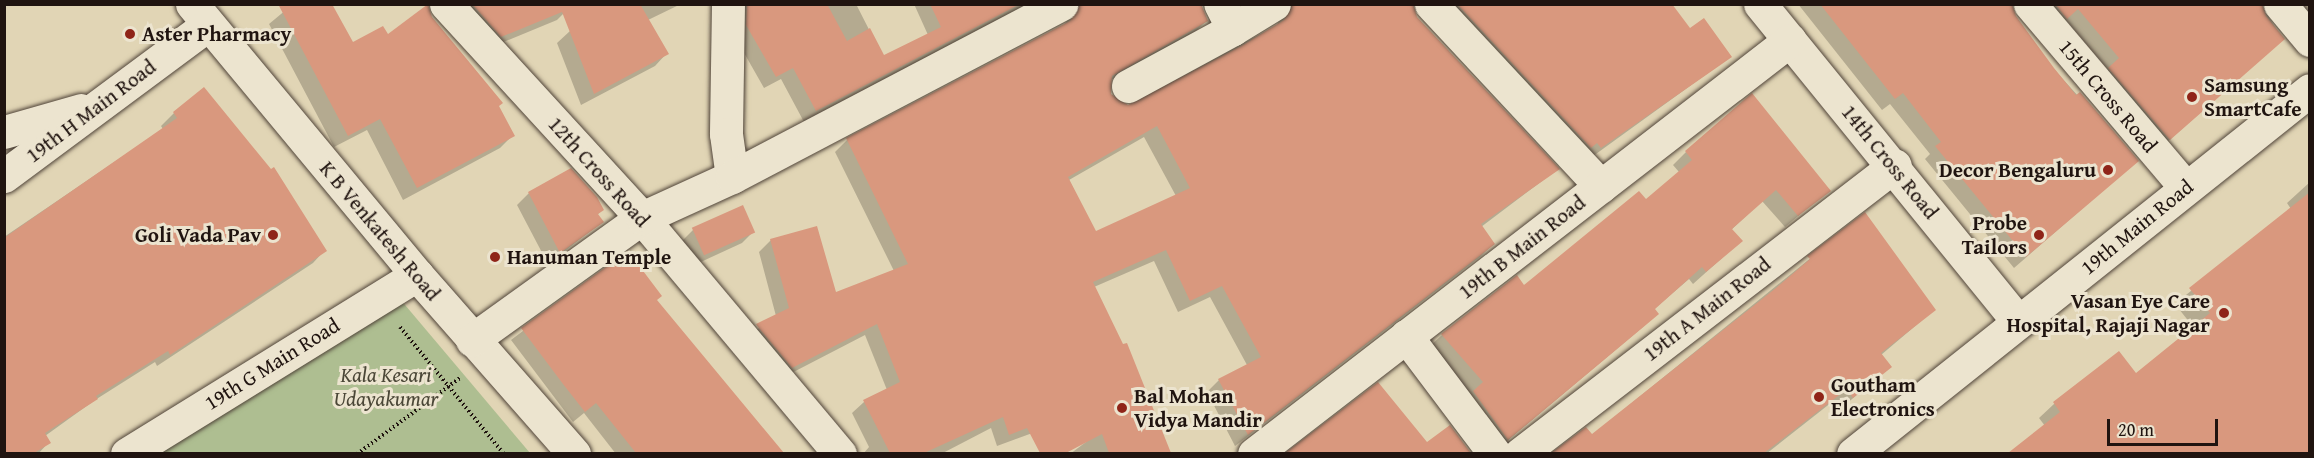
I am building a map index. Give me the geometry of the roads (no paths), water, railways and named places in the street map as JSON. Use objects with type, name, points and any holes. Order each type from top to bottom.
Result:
[{"type":"street","name":"12th Cross Road","points":[[446,4],[642,218],[840,453]]},
{"type":"street","points":[[728,4],[726,134],[732,177]]},
{"type":"street","points":[[480,349],[642,218],[732,177],[1061,4]]},
{"type":"street","points":[[1128,86],[1226,17],[1274,4]]},
{"type":"street","points":[[1431,4],[1601,186]]},
{"type":"street","name":"14th Cross Road","points":[[1760,4],[1894,165],[2018,322]]},
{"type":"street","name":"15th Cross Road","points":[[2031,4],[2186,188]]},
{"type":"street","points":[[2280,4],[2310,40]]},
{"type":"street","name":"19th H Main Road","points":[[4,176],[102,104],[199,15]]},
{"type":"street","name":"K B Venkatesh Road","points":[[199,15],[562,449]]},
{"type":"street","name":"19th B Main Road","points":[[1254,453],[1790,40]]},
{"type":"street","name":"19th Main Road","points":[[1853,453],[2310,90]]},
{"type":"street","points":[[4,132],[102,104]]},
{"type":"street","name":"19th A Main Road","points":[[1520,453],[1894,165]]},
{"type":"street","name":"19th G Main Road","points":[[127,453],[417,275]]},
{"type":"street","points":[[1406,336],[1495,453]]},
{"type":"place","name":"Aster Pharmacy","points":[[130,34]]},
{"type":"place","name":"Samsung SmartCafe","points":[[2192,97]]},
{"type":"place","name":"Decor Bengaluru","points":[[2108,170]]},
{"type":"place","name":"Goli Vada Pav","points":[[273,235]]},
{"type":"place","name":"Probe Tailors","points":[[2039,235]]},
{"type":"place","name":"Hanuman Temple","points":[[495,257]]},
{"type":"place","name":"Vasan Eye Care Hospital, Rajaji Nagar","points":[[2224,313]]},
{"type":"place","name":"Goutham Electronics","points":[[1819,397]]},
{"type":"place","name":"Bal Mohan Vidya Mandir","points":[[1122,408]]},
{"type":"park label","name":"Kala Kesari Udayakumar","points":[[386,387]]}]
